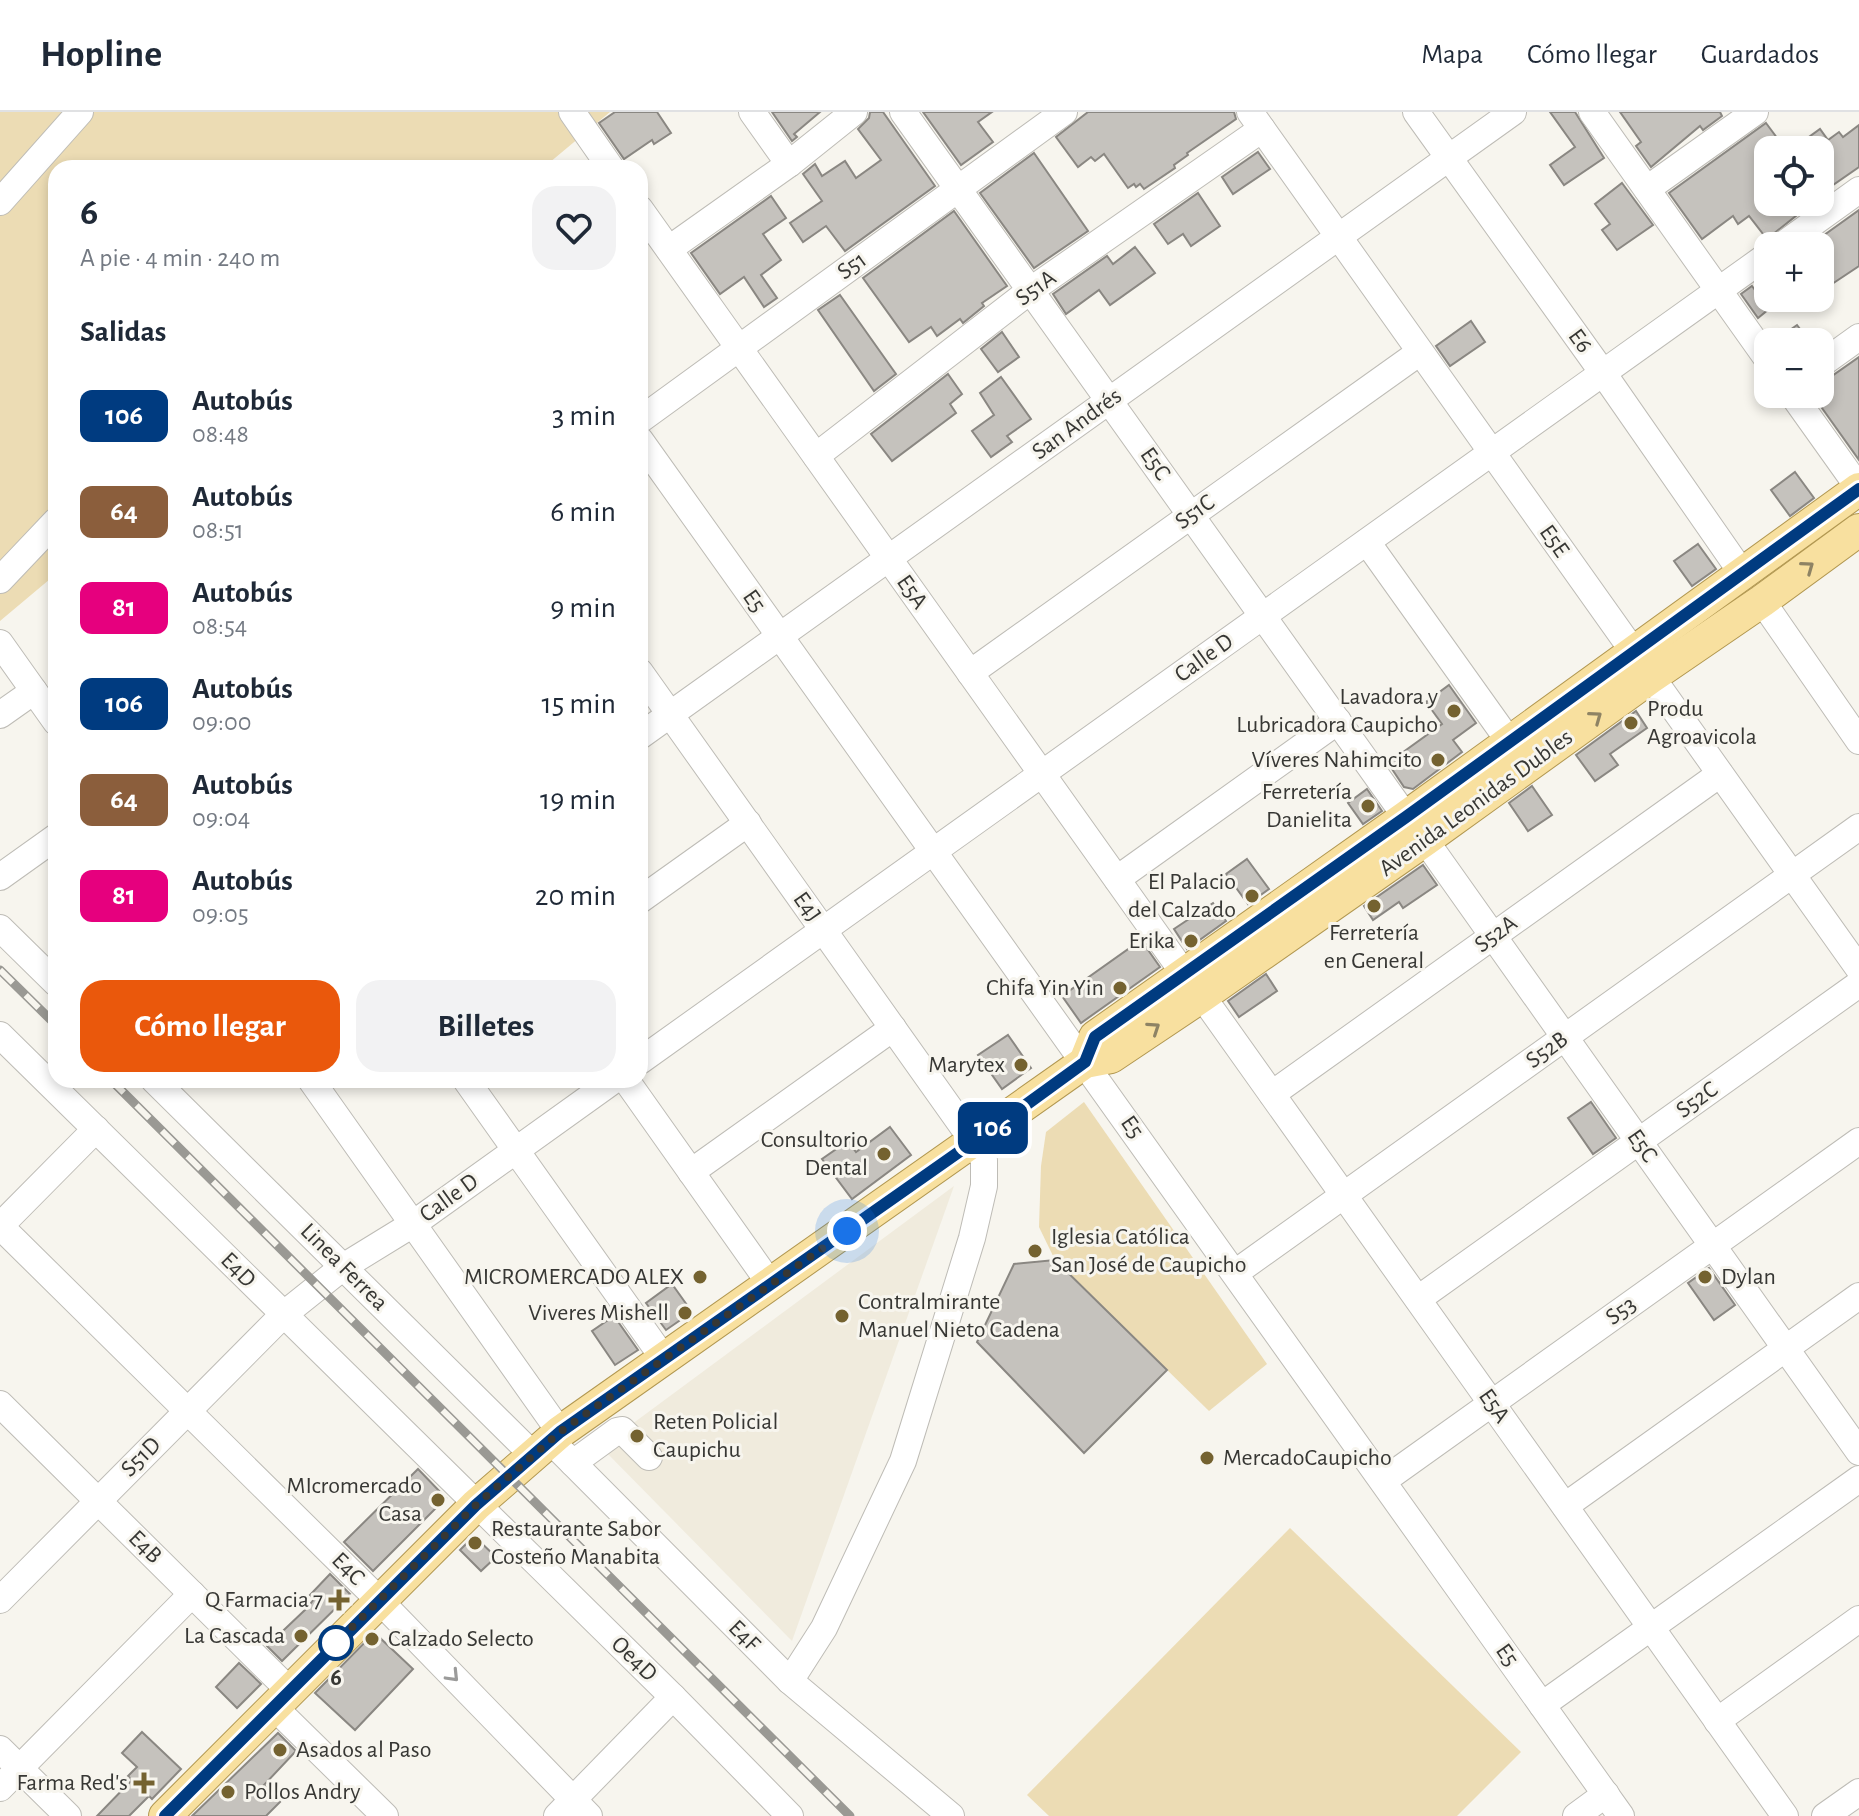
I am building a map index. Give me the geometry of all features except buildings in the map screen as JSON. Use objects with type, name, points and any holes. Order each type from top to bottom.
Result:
[{"type":"main road","name":"Avenida Leonidas Dubles","points":[[165,1816],[476,1505],[664,1359],[1085,1062],[1095,1037],[1193,985],[1642,664],[1742,573],[1859,489]]},
{"type":"main road","name":"Avenida Leonidas Dubles","points":[[1415,829],[1509,741],[1642,664],[1762,601],[1859,530]]},
{"type":"street","points":[[0,202],[80,112]]},
{"type":"street","points":[[572,112],[605,160]]},
{"type":"street","points":[[752,112],[789,164]]},
{"type":"street","points":[[669,249],[789,164],[854,112]]},
{"type":"street","name":"E5C","points":[[903,112],[1859,1452]]},
{"type":"street","name":"S51","points":[[648,414],[1064,112]]},
{"type":"street","name":"E6","points":[[1416,112],[1742,573]]},
{"type":"street","name":"San Andrés","points":[[648,730],[1513,112]]},
{"type":"street","points":[[1592,112],[1754,340]]},
{"type":"street","points":[[1647,189],[1755,112]]},
{"type":"street","name":"E5E","points":[[1256,121],[1859,969]]},
{"type":"street","name":"S51A","points":[[816,456],[1256,121]]},
{"type":"street","points":[[1800,232],[1859,190]]},
{"type":"street","name":"E5A","points":[[648,220],[1785,1816]]},
{"type":"street","name":"Calle D","points":[[648,1055],[1754,265]]},
{"type":"street","points":[[1834,355],[1859,337]]},
{"type":"street","name":"S51C","points":[[970,673],[1420,352]]},
{"type":"street","points":[[1802,408],[1859,489]]},
{"type":"street","name":"E5","points":[[648,451],[1621,1816]]},
{"type":"street","points":[[0,580],[48,529]]},
{"type":"street","points":[[1367,542],[1509,741]]},
{"type":"street","points":[[1762,601],[1859,741]]},
{"type":"street","points":[[0,643],[48,711]]},
{"type":"street","name":"E4J","points":[[648,683],[984,1160],[984,1186],[972,1238],[903,1461],[824,1628],[790,1681]]},
{"type":"street","points":[[0,715],[34,691]]},
{"type":"street","points":[[1117,879],[1338,721]]},
{"type":"street","name":"S52A","points":[[1272,1094],[1720,774]]},
{"type":"street","points":[[648,894],[748,823]]},
{"type":"street","name":"S52B","points":[[1235,1273],[1859,827]]},
{"type":"street","points":[[0,877],[48,843]]},
{"type":"street","points":[[0,928],[48,975]]},
{"type":"street","name":"S52C","points":[[1418,1299],[1859,984]]},
{"type":"street","points":[[691,1172],[893,1028]]},
{"type":"street","name":"E4D","points":[[0,1035],[48,1082]]},
{"type":"street","name":"E4D","points":[[54,1088],[476,1505]]},
{"type":"street","name":"Linea Ferrea","points":[[162,1088],[343,1267],[554,1447]]},
{"type":"street","name":"E4F","points":[[317,1088],[413,1224],[554,1447],[790,1681],[951,1816]]},
{"type":"street","points":[[472,1088],[664,1359]]},
{"type":"street","name":"Calle D","points":[[283,1315],[343,1267],[413,1224],[603,1088]]},
{"type":"street","points":[[632,1088],[771,1285]]},
{"type":"street","points":[[0,1226],[96,1129]]},
{"type":"street","name":"S53","points":[[1383,1481],[1859,1141]]},
{"type":"street","name":"E4C","points":[[0,1226],[379,1600],[573,1811]]},
{"type":"street","points":[[1565,1506],[1859,1296]]},
{"type":"street","name":"S51D","points":[[0,1600],[283,1315]]},
{"type":"street","name":"E4B","points":[[4,1416],[98,1501],[192,1594],[281,1698],[370,1811]]},
{"type":"street","points":[[554,1447],[622,1430],[649,1457]]},
{"type":"street","points":[[1542,1705],[1859,1479]]},
{"type":"street","name":"Oe4D","points":[[476,1505],[790,1816]]},
{"type":"street","points":[[0,1788],[192,1594]]},
{"type":"street","points":[[1717,1721],[1859,1619]]},
{"type":"street","points":[[573,1811],[673,1697]]},
{"type":"street","points":[[0,1749],[68,1816]]},
{"type":"street","points":[[1825,1816],[1859,1792]]},
{"type":"street","points":[[1576,1816],[1606,1794]]},
{"type":"shaded area","points":[[0,112],[610,112],[553,160],[48,160],[48,581],[0,621]]},
{"type":"shaded area","points":[[1084,1102],[1267,1364],[1209,1411],[1055,1260],[1039,1227],[1041,1166],[1046,1132]]},
{"type":"shaded area","name":"Contralmirante Manuel Nieto Cadena","points":[[954,1186],[792,1641],[601,1447]]},
{"type":"shaded area","points":[[1290,1528],[1521,1752],[1457,1816],[1049,1816],[1027,1795]]},
{"type":"railway","points":[[0,970],[48,1017]]},
{"type":"railway","points":[[119,1088],[850,1816]]},
{"type":"bus line","name":"106","points":[[165,1816],[476,1505],[560,1432],[1085,1062],[1095,1037],[1406,817],[1859,489]]},
{"type":"place","name":"Lavadora y Lubricadora Caupicho","points":[[1454,711]]},
{"type":"place","name":"Produ Agroavicola","points":[[1631,723]]},
{"type":"place","name":"Víveres Nahimcito","points":[[1438,760]]},
{"type":"place","name":"Ferretería Danielita","points":[[1368,806]]},
{"type":"place","name":"El Palacio del Calzado","points":[[1252,896]]},
{"type":"place","name":"Ferretería en General","points":[[1374,906]]},
{"type":"place","name":"Erika","points":[[1191,941]]},
{"type":"place","name":"Chifa Yin Yin","points":[[1120,988]]},
{"type":"place","name":"Marytex","points":[[1021,1065]]},
{"type":"place","name":"Consultorio Dental","points":[[884,1154]]},
{"type":"place","name":"Iglesia Católica San José de Caupicho","points":[[1035,1251]]},
{"type":"place","name":"MICROMERCADO ALEX","points":[[700,1277]]},
{"type":"place","name":"Dylan","points":[[1705,1277]]},
{"type":"place","name":"Viveres Mishell","points":[[685,1313]]},
{"type":"place","name":"Contralmirante Manuel Nieto Cadena","points":[[842,1316]]},
{"type":"place","name":"Reten Policial Caupichu","points":[[637,1436]]},
{"type":"place","name":"MercadoCaupicho","points":[[1207,1458]]},
{"type":"place","name":"MIcromercado Casa","points":[[438,1500]]},
{"type":"place","name":"Restaurante Sabor Costeño Manabita","points":[[475,1543]]},
{"type":"place","name":"Q Farmacia 7","points":[[339,1600]]},
{"type":"place","name":"La Cascada","points":[[301,1636]]},
{"type":"place","name":"Calzado Selecto","points":[[372,1639]]},
{"type":"place","name":"6","points":[[336,1643]]},
{"type":"place","name":"Asados al Paso","points":[[280,1750]]},
{"type":"place","name":"Farma Red's","points":[[144,1783]]},
{"type":"place","name":"Pollos Andry","points":[[228,1792]]},
{"type":"route","points":[[336,1643],[334,1645],[476,1505],[560,1432],[847,1231]]}]
